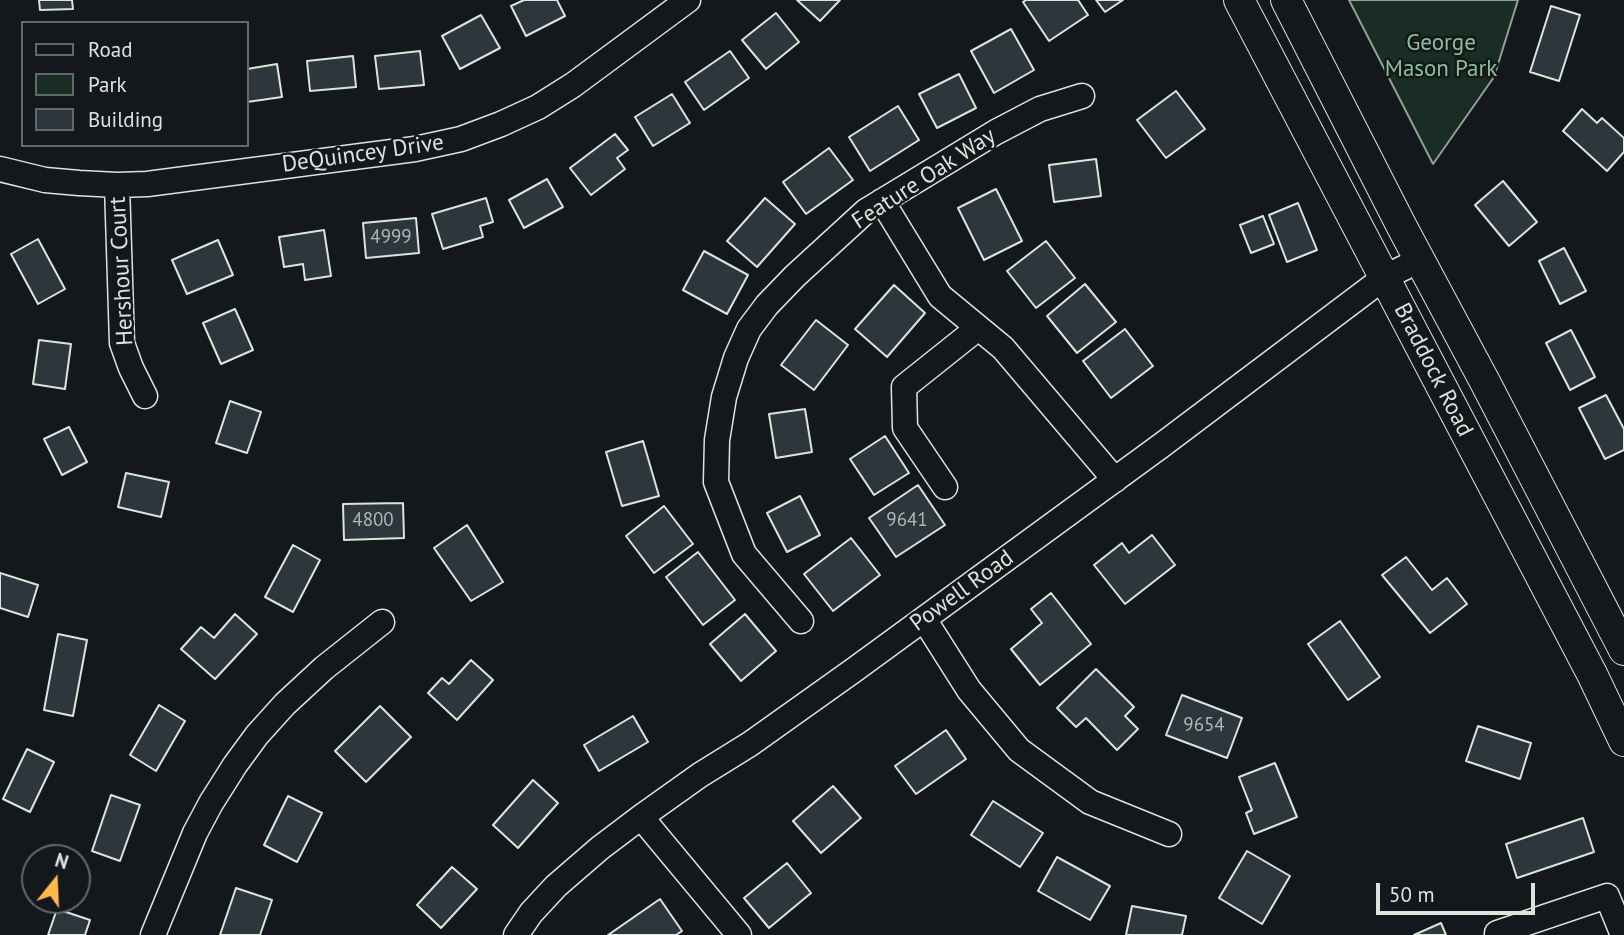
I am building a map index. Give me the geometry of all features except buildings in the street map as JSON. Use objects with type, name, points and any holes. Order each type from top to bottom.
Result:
[{"type":"main road","name":"Braddock Road","points":[[1238,0],[1592,674],[1624,741]]},
{"type":"main road","name":"Braddock Road","points":[[1286,0],[1624,650]]},
{"type":"street","name":"DeQuincey Drive","points":[[0,169],[45,180],[117,185],[147,184],[415,149],[461,139],[538,107],[573,85],[688,0]]},
{"type":"street","name":"Feature Oak Way","points":[[801,621],[744,554],[716,482],[717,440],[724,397],[736,358],[749,329],[795,275],[866,211],[996,132],[1040,109],[1082,96]]},
{"type":"street","name":"Hershour Court","points":[[117,185],[122,343],[145,396]]},
{"type":"street","points":[[882,201],[940,296],[1003,348],[1115,480]]},
{"type":"street","name":"Powell Road","points":[[516,935],[531,913],[556,886],[641,817],[750,744],[924,619],[1115,480],[1385,277],[1420,260]]},
{"type":"street","points":[[945,487],[905,428],[904,387],[978,328]]},
{"type":"street","points":[[924,619],[969,690],[1019,750],[1090,802],[1169,834]]},
{"type":"street","points":[[153,935],[195,833],[235,765],[285,704],[324,668],[382,622]]},
{"type":"street","points":[[641,817],[738,935]]},
{"type":"street","points":[[1497,935],[1607,896],[1615,933]]},
{"type":"green space","name":"George Mason Park","points":[[1349,0],[1518,0],[1494,77],[1433,164]]}]
